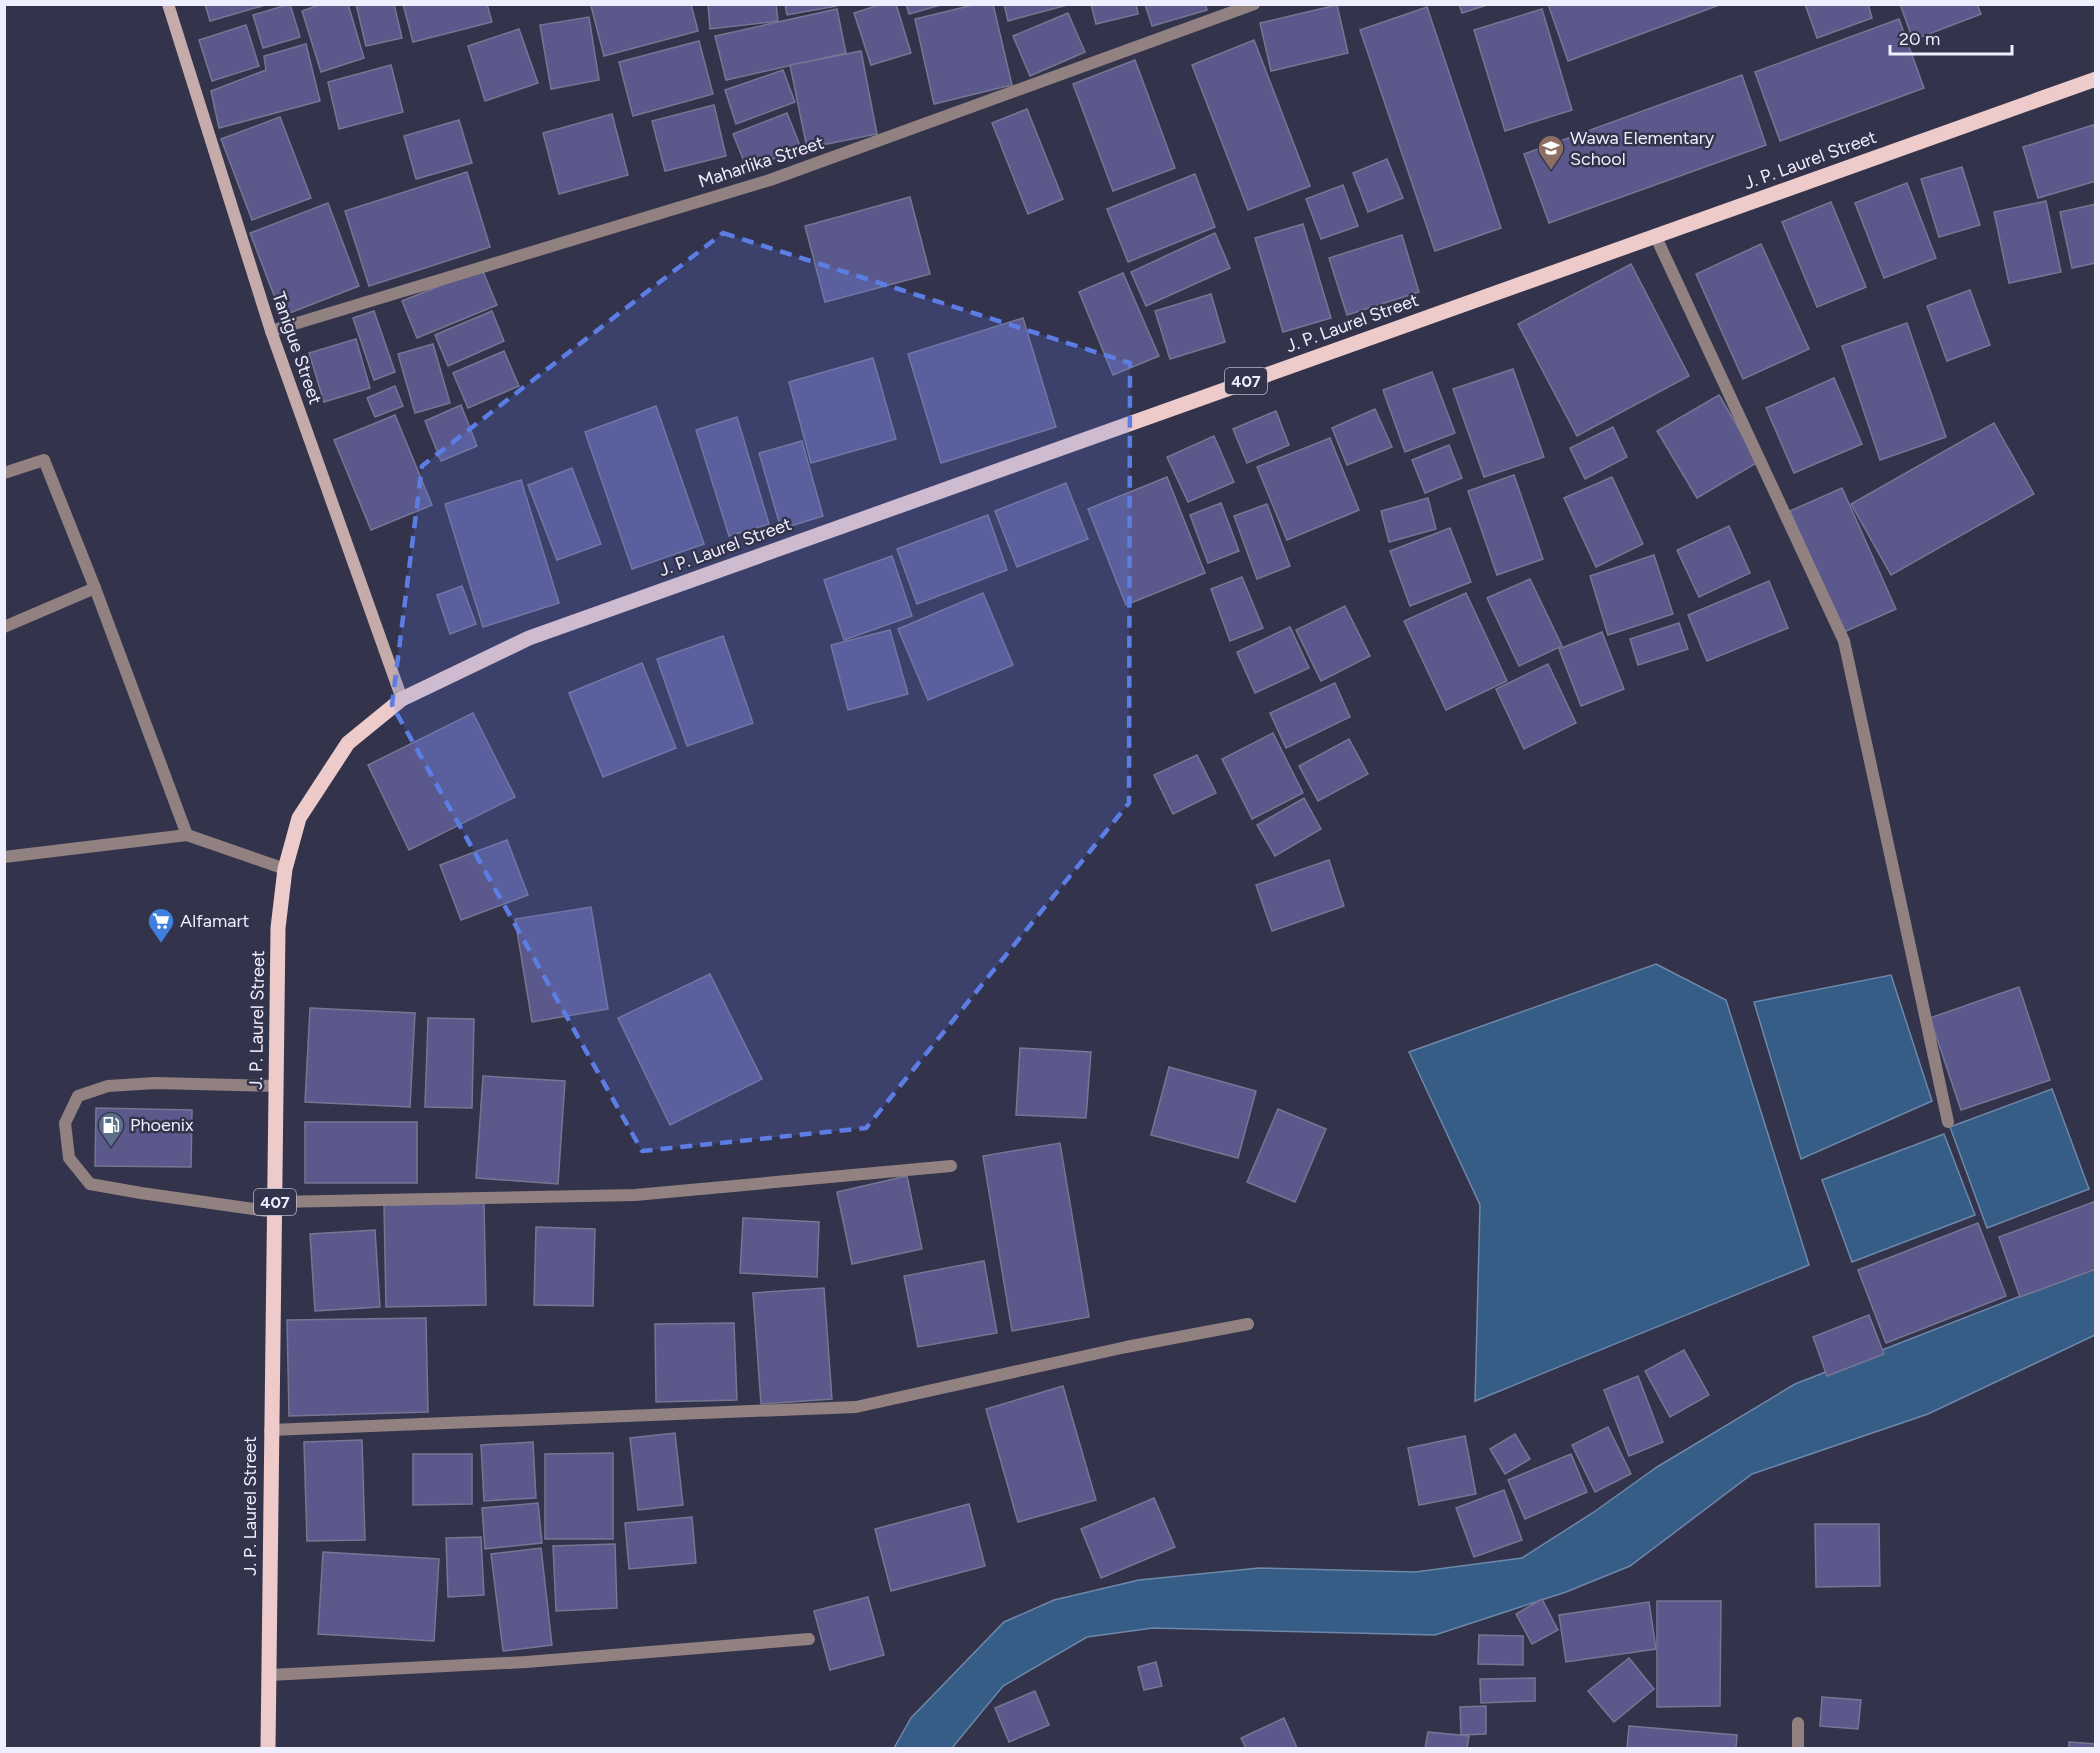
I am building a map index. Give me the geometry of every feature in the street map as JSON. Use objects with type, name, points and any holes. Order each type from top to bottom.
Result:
[{"type":"main road","name":"J. P. Laurel Street","points":[[268,1749],[270,1430],[278,928],[285,869],[299,818],[348,743],[402,699],[529,638],[2096,79]]},
{"type":"street","name":"Tanigue Street","points":[[168,4],[271,331],[402,699]]},
{"type":"street","name":"Maharlika Street","points":[[271,331],[770,180],[1254,4]]},
{"type":"street","points":[[1655,236],[1844,641],[1948,1122]]},
{"type":"street","points":[[4,473],[44,460],[95,588],[187,836]]},
{"type":"street","points":[[4,627],[95,588]]},
{"type":"street","points":[[4,857],[187,836],[285,869]]},
{"type":"street","points":[[276,1086],[155,1083],[108,1086],[78,1096],[65,1123],[69,1158],[90,1184],[141,1193],[275,1207],[635,1195],[951,1166]]},
{"type":"street","points":[[270,1430],[856,1407],[1126,1347],[1248,1324]]},
{"type":"street","points":[[269,1675],[526,1662],[809,1639]]},
{"type":"street","points":[[1797,1749],[1798,1723]]},
{"type":"highlighted area","points":[[723,233],[1130,363],[1129,803],[866,1128],[642,1151],[392,705],[422,466]]},
{"type":"water","points":[[1656,964],[1726,1000],[1809,1265],[1475,1401],[1480,1205],[1409,1052]]},
{"type":"water","points":[[1891,975],[1932,1101],[1801,1159],[1754,1002]]},
{"type":"water","points":[[2052,1089],[2089,1189],[1987,1228],[1950,1127]]},
{"type":"water","points":[[1944,1134],[1975,1215],[1852,1262],[1822,1180]]},
{"type":"water","points":[[2095,1267],[2095,1335],[1928,1414],[1752,1474],[1630,1566],[1566,1592],[1435,1635],[1153,1628],[1087,1637],[1003,1686],[952,1748],[894,1748],[911,1718],[1004,1622],[1054,1600],[1139,1580],[1259,1568],[1415,1572],[1522,1558],[1594,1512],[1657,1467],[1795,1384]]},
{"type":"building","points":[[205,4],[269,4],[210,21]]},
{"type":"building","points":[[290,4],[300,37],[263,48],[253,15]]},
{"type":"building","points":[[322,4],[348,4],[364,58],[321,72],[302,11]]},
{"type":"building","points":[[356,4],[394,4],[402,38],[366,46]]},
{"type":"building","points":[[403,4],[487,4],[492,22],[413,42]]},
{"type":"building","points":[[596,4],[691,4],[698,31],[604,56],[591,6]]},
{"type":"building","points":[[708,4],[776,4],[778,21],[710,29]]},
{"type":"building","points":[[785,4],[836,4],[837,6],[787,15]]},
{"type":"building","points":[[882,4],[896,4],[911,53],[871,65],[854,13]]},
{"type":"building","points":[[906,4],[944,4],[909,14]]},
{"type":"building","points":[[977,4],[993,4],[1012,85],[934,104],[915,19]]},
{"type":"building","points":[[1004,4],[1071,4],[1008,21]]},
{"type":"building","points":[[1091,4],[1136,4],[1138,14],[1096,24]]},
{"type":"building","points":[[1145,4],[1205,4],[1207,10],[1152,26]]},
{"type":"building","points":[[1459,4],[1490,4],[1462,13]]},
{"type":"building","points":[[1548,4],[1722,4],[1568,61]]},
{"type":"building","points":[[1805,4],[1868,4],[1872,18],[1817,38]]},
{"type":"building","points":[[1900,4],[1977,4],[1981,14],[1913,40]]},
{"type":"building","points":[[1337,5],[1348,53],[1271,71],[1260,23]]},
{"type":"building","points":[[1427,7],[1501,228],[1435,251],[1360,30]]},
{"type":"building","points":[[837,9],[846,53],[726,80],[715,36]]},
{"type":"building","points":[[1542,9],[1572,110],[1505,131],[1474,30]]},
{"type":"building","points":[[1068,13],[1085,52],[1030,76],[1013,36]]},
{"type":"building","points":[[589,17],[599,80],[551,89],[540,25]]},
{"type":"building","points":[[1899,19],[1924,88],[1780,141],[1755,72]]},
{"type":"building","points":[[246,25],[259,66],[212,81],[199,40]]},
{"type":"building","points":[[519,29],[538,83],[485,101],[468,46]]},
{"type":"building","points":[[1254,40],[1310,186],[1248,210],[1192,65]]},
{"type":"building","points":[[699,41],[713,94],[633,116],[619,62]]},
{"type":"building","points":[[306,44],[320,101],[219,128],[211,91],[266,70],[264,56]]},
{"type":"building","points":[[861,51],[877,134],[807,148],[790,65]]},
{"type":"building","points":[[1135,60],[1175,168],[1113,191],[1073,84]]},
{"type":"building","points":[[391,65],[403,112],[339,129],[328,82]]},
{"type":"building","points":[[783,70],[795,102],[736,124],[725,90]]},
{"type":"building","points":[[1742,75],[1766,145],[1549,223],[1524,154]]},
{"type":"building","points":[[714,105],[726,156],[665,171],[652,121]]},
{"type":"building","points":[[1027,109],[1063,199],[1028,214],[992,123]]},
{"type":"building","points":[[787,113],[801,148],[747,169],[733,134]]},
{"type":"building","points":[[612,114],[628,175],[559,194],[543,133]]},
{"type":"building","points":[[280,117],[311,198],[252,220],[221,139]]},
{"type":"building","points":[[459,120],[472,163],[416,179],[404,136]]},
{"type":"building","points":[[2093,125],[2096,133],[2096,181],[2038,198],[2023,147]]},
{"type":"building","points":[[1387,159],[1403,198],[1368,212],[1353,173]]},
{"type":"building","points":[[1962,167],[1980,225],[1939,237],[1921,179]]},
{"type":"building","points":[[467,172],[490,247],[369,286],[345,211]]},
{"type":"building","points":[[1195,174],[1215,227],[1128,262],[1107,209]]},
{"type":"building","points":[[1907,183],[1936,258],[1884,278],[1855,203]]},
{"type":"building","points":[[1343,185],[1358,226],[1321,239],[1306,199]]},
{"type":"building","points":[[910,197],[930,274],[825,302],[805,226]]},
{"type":"building","points":[[2046,201],[2061,272],[2009,283],[1994,212]]},
{"type":"building","points":[[1831,202],[1866,287],[1817,307],[1782,222]]},
{"type":"building","points":[[328,203],[359,286],[282,316],[250,233]]},
{"type":"building","points":[[2096,204],[2096,263],[2072,268],[2060,212]]},
{"type":"building","points":[[1303,224],[1331,318],[1283,332],[1255,238]]},
{"type":"building","points":[[1215,233],[1230,268],[1146,306],[1131,272]]},
{"type":"building","points":[[1402,235],[1419,292],[1347,315],[1329,258]]},
{"type":"building","points":[[1761,244],[1809,349],[1743,379],[1696,274]]},
{"type":"building","points":[[1631,264],[1689,376],[1577,436],[1518,324]]},
{"type":"building","points":[[482,269],[497,305],[417,338],[402,301]]},
{"type":"building","points":[[1123,273],[1159,356],[1113,375],[1079,292]]},
{"type":"building","points":[[1970,290],[1990,345],[1947,361],[1927,306]]},
{"type":"building","points":[[1211,294],[1225,342],[1170,359],[1155,311]]},
{"type":"building","points":[[374,311],[395,372],[374,380],[353,318]]},
{"type":"building","points":[[492,311],[504,341],[448,366],[435,335]]},
{"type":"building","points":[[1023,318],[1056,427],[941,463],[908,354]]},
{"type":"building","points":[[1907,323],[1946,437],[1880,460],[1842,346]]},
{"type":"building","points":[[356,339],[370,388],[324,402],[309,353]]},
{"type":"building","points":[[433,344],[450,403],[415,413],[398,354]]},
{"type":"building","points":[[504,351],[519,386],[468,408],[453,373]]},
{"type":"building","points":[[873,358],[896,439],[811,463],[789,382]]},
{"type":"building","points":[[1513,369],[1544,457],[1484,477],[1453,389]]},
{"type":"building","points":[[1432,372],[1455,433],[1405,452],[1383,390]]},
{"type":"building","points":[[1834,378],[1862,444],[1794,473],[1766,408]]},
{"type":"building","points":[[395,386],[403,406],[375,417],[367,398]]},
{"type":"building","points":[[1719,395],[1758,462],[1697,498],[1657,431]]},
{"type":"building","points":[[461,405],[477,446],[441,461],[425,421]]},
{"type":"building","points":[[656,406],[704,544],[632,569],[585,432]]},
{"type":"building","points":[[1375,409],[1392,447],[1347,465],[1332,428]]},
{"type":"building","points":[[1276,411],[1289,445],[1247,463],[1233,429]]},
{"type":"building","points":[[395,415],[432,505],[371,530],[334,440]]},
{"type":"building","points":[[737,417],[769,524],[729,536],[696,430]]},
{"type":"building","points":[[1994,423],[2034,494],[1891,575],[1851,504]]},
{"type":"building","points":[[1613,427],[1627,457],[1585,479],[1570,448]]},
{"type":"building","points":[[1214,436],[1234,482],[1188,502],[1167,457]]},
{"type":"building","points":[[1330,438],[1359,510],[1287,540],[1257,467]]},
{"type":"building","points":[[802,441],[823,516],[781,529],[759,453]]},
{"type":"building","points":[[1449,445],[1462,478],[1425,493],[1412,460]]},
{"type":"building","points":[[572,468],[601,544],[557,560],[528,485]]},
{"type":"building","points":[[1514,475],[1543,559],[1497,575],[1468,491]]},
{"type":"building","points":[[1167,477],[1205,573],[1126,605],[1088,509]]},
{"type":"building","points":[[1612,477],[1643,544],[1596,567],[1564,498]]},
{"type":"building","points":[[521,480],[559,603],[483,627],[445,504]]},
{"type":"building","points":[[1066,483],[1088,539],[1017,567],[995,511]]},
{"type":"building","points":[[1842,488],[1896,609],[1844,632],[1790,511]]},
{"type":"building","points":[[1428,498],[1436,529],[1389,542],[1381,511]]},
{"type":"building","points":[[1221,503],[1239,551],[1208,563],[1190,515]]},
{"type":"building","points":[[1267,504],[1290,566],[1257,579],[1234,516]]},
{"type":"building","points":[[988,515],[1007,570],[917,604],[897,549]]},
{"type":"building","points":[[1729,526],[1750,573],[1699,597],[1677,550]]},
{"type":"building","points":[[1450,528],[1471,582],[1410,606],[1390,551]]},
{"type":"building","points":[[1654,555],[1673,614],[1608,635],[1590,576]]},
{"type":"building","points":[[892,556],[912,616],[844,640],[824,580]]},
{"type":"building","points":[[1242,577],[1263,628],[1230,641],[1211,589]]},
{"type":"building","points":[[1530,579],[1562,646],[1519,666],[1487,598]]},
{"type":"building","points":[[1769,581],[1788,628],[1707,661],[1688,615]]},
{"type":"building","points":[[462,586],[476,624],[450,634],[437,595]]},
{"type":"building","points":[[983,593],[1013,665],[928,700],[898,629]]},
{"type":"building","points":[[1466,593],[1507,681],[1446,710],[1404,621]]},
{"type":"building","points":[[1345,606],[1370,656],[1321,681],[1296,630]]},
{"type":"building","points":[[1679,623],[1688,649],[1638,665],[1630,639]]},
{"type":"building","points":[[1290,627],[1309,668],[1255,693],[1237,652]]},
{"type":"building","points":[[890,630],[908,694],[848,710],[831,645]]},
{"type":"building","points":[[1602,632],[1624,689],[1581,706],[1559,649]]},
{"type":"building","points":[[723,636],[753,723],[687,746],[657,659]]},
{"type":"building","points":[[642,663],[676,748],[603,777],[569,693]]},
{"type":"building","points":[[1548,664],[1576,723],[1524,749],[1496,689]]},
{"type":"building","points":[[1335,683],[1350,717],[1286,748],[1270,713]]},
{"type":"building","points":[[473,713],[515,797],[409,850],[368,765]]},
{"type":"building","points":[[1273,733],[1303,793],[1252,819],[1222,759]]},
{"type":"building","points":[[1349,739],[1368,774],[1318,801],[1299,766]]},
{"type":"building","points":[[1197,755],[1216,793],[1173,814],[1154,775]]},
{"type":"building","points":[[1304,798],[1321,829],[1275,856],[1257,825]]},
{"type":"building","points":[[507,840],[528,895],[461,920],[440,865]]},
{"type":"building","points":[[1329,860],[1344,906],[1272,931],[1256,885]]},
{"type":"building","points":[[591,907],[608,1009],[532,1022],[515,919]]},
{"type":"building","points":[[710,974],[762,1079],[670,1125],[618,1018]]},
{"type":"building","points":[[2019,987],[2050,1080],[1961,1110],[1930,1018]]},
{"type":"building","points":[[310,1008],[415,1013],[410,1107],[305,1102]]},
{"type":"building","points":[[428,1018],[474,1019],[472,1108],[425,1107]]},
{"type":"building","points":[[1020,1048],[1091,1052],[1086,1118],[1016,1115]]},
{"type":"building","points":[[1169,1067],[1256,1091],[1238,1158],[1151,1135]]},
{"type":"building","points":[[483,1076],[565,1081],[558,1184],[476,1178]]},
{"type":"building","points":[[96,1108],[192,1110],[191,1167],[95,1166]]},
{"type":"building","points":[[1278,1109],[1326,1129],[1295,1202],[1247,1182]]},
{"type":"building","points":[[305,1122],[417,1122],[417,1183],[305,1183]]},
{"type":"building","points":[[1060,1143],[1089,1317],[1012,1331],[983,1156]]},
{"type":"building","points":[[907,1176],[922,1249],[852,1264],[837,1192]]},
{"type":"building","points":[[2096,1201],[2096,1269],[2020,1297],[1999,1237]]},
{"type":"building","points":[[484,1203],[486,1305],[386,1307],[384,1205]]},
{"type":"building","points":[[743,1218],[819,1222],[817,1277],[740,1273]]},
{"type":"building","points":[[1978,1223],[2006,1296],[1886,1343],[1858,1270]]},
{"type":"building","points":[[536,1227],[595,1229],[593,1306],[534,1305]]},
{"type":"building","points":[[375,1230],[380,1307],[315,1311],[310,1234]]},
{"type":"building","points":[[984,1261],[997,1333],[918,1347],[904,1276]]},
{"type":"building","points":[[824,1288],[832,1399],[761,1404],[753,1293]]},
{"type":"building","points":[[1869,1315],[1884,1354],[1827,1376],[1813,1337]]},
{"type":"building","points":[[426,1318],[428,1412],[289,1416],[287,1320]]},
{"type":"building","points":[[734,1323],[737,1400],[656,1402],[655,1324]]},
{"type":"building","points":[[1684,1350],[1709,1395],[1670,1417],[1645,1371]]},
{"type":"building","points":[[1638,1376],[1663,1442],[1629,1456],[1604,1390]]},
{"type":"building","points":[[1063,1386],[1096,1500],[1018,1522],[986,1409]]},
{"type":"building","points":[[1608,1427],[1631,1474],[1595,1492],[1572,1445]]},
{"type":"building","points":[[675,1433],[683,1505],[638,1510],[630,1438]]},
{"type":"building","points":[[1515,1434],[1530,1459],[1505,1474],[1490,1449]]},
{"type":"building","points":[[1465,1436],[1476,1494],[1419,1505],[1408,1448]]},
{"type":"building","points":[[362,1440],[365,1540],[307,1541],[304,1442]]},
{"type":"building","points":[[533,1442],[536,1498],[484,1501],[481,1445]]},
{"type":"building","points":[[613,1453],[613,1539],[545,1539],[545,1454]]},
{"type":"building","points":[[413,1454],[472,1454],[472,1504],[413,1505]]},
{"type":"building","points":[[1571,1454],[1587,1492],[1525,1519],[1508,1480]]},
{"type":"building","points":[[1504,1490],[1522,1540],[1474,1557],[1456,1508]]},
{"type":"building","points":[[1154,1498],[1175,1547],[1101,1578],[1081,1529]]},
{"type":"building","points":[[538,1503],[542,1543],[485,1549],[482,1508]]},
{"type":"building","points":[[969,1504],[985,1566],[891,1591],[875,1529]]},
{"type":"building","points":[[692,1517],[696,1563],[629,1569],[625,1523]]},
{"type":"building","points":[[1815,1524],[1879,1524],[1880,1586],[1816,1587]]},
{"type":"building","points":[[481,1537],[484,1595],[448,1597],[446,1538]]},
{"type":"building","points":[[615,1544],[617,1608],[556,1611],[553,1546]]},
{"type":"building","points":[[541,1548],[552,1645],[503,1651],[491,1554]]},
{"type":"building","points":[[323,1552],[439,1559],[434,1641],[318,1634]]},
{"type":"building","points":[[868,1597],[884,1655],[830,1670],[814,1611]]},
{"type":"building","points":[[1542,1599],[1558,1630],[1532,1644],[1516,1614]]},
{"type":"building","points":[[1657,1601],[1721,1601],[1720,1706],[1657,1707]]},
{"type":"building","points":[[1649,1602],[1656,1649],[1566,1662],[1559,1615]]},
{"type":"building","points":[[1479,1635],[1523,1636],[1523,1665],[1478,1664]]},
{"type":"building","points":[[1629,1658],[1654,1689],[1614,1722],[1588,1691]]},
{"type":"building","points":[[1156,1662],[1162,1686],[1144,1690],[1138,1667]]},
{"type":"building","points":[[1535,1678],[1535,1701],[1481,1703],[1480,1679]]},
{"type":"building","points":[[1035,1691],[1049,1725],[1009,1742],[995,1708]]},
{"type":"building","points":[[1822,1697],[1861,1700],[1858,1729],[1820,1726]]},
{"type":"building","points":[[1486,1706],[1486,1734],[1461,1735],[1460,1707]]},
{"type":"building","points":[[1284,1718],[1297,1748],[1246,1748],[1241,1738]]},
{"type":"building","points":[[1629,1726],[1737,1735],[1736,1748],[1627,1748]]},
{"type":"building","points":[[1428,1732],[1469,1736],[1467,1748],[1425,1748]]},
{"type":"building","points":[[2069,1742],[2096,1744],[2096,1748],[2069,1748]]},
{"type":"place","name":"Wawa Elementary School","points":[[1551,171]]},
{"type":"place","name":"Alfamart","points":[[161,944]]},
{"type":"place","name":"Phoenix","points":[[111,1148]]}]
